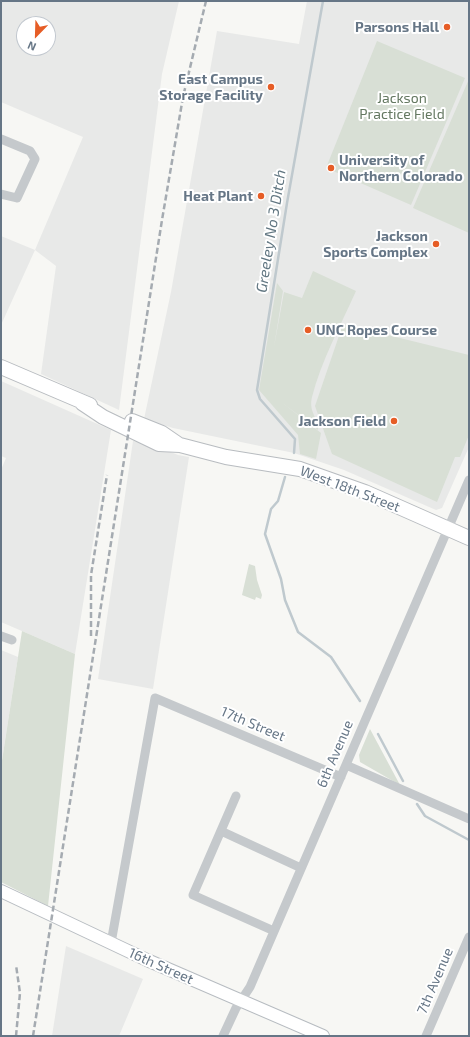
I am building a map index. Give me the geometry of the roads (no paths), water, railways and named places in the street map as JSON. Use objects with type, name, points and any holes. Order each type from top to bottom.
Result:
[{"type":"main road","name":"West 18th Street","points":[[1,367],[82,403],[103,417],[159,444],[180,445],[226,457],[300,469],[365,492],[469,538]]},
{"type":"main road","name":"16th Street","points":[[1,891],[111,943],[323,1036]]},
{"type":"street","points":[[1,139],[30,150],[35,158],[17,198],[1,194]]},
{"type":"street","name":"6th Avenue","points":[[223,1036],[250,987],[469,480]]},
{"type":"street","points":[[1,636],[12,640]]},
{"type":"street","name":"17th Street","points":[[111,943],[155,698],[341,777]]},
{"type":"street","points":[[346,765],[469,819]]},
{"type":"street","points":[[236,796],[193,895],[274,931]]},
{"type":"street","points":[[221,831],[301,868]]},
{"type":"street","name":"7th Avenue","points":[[426,1036],[469,937]]},
{"type":"waterway","name":"Greeley No 3 Ditch","points":[[294,453],[295,439],[260,399],[257,390],[287,203],[323,1]]},
{"type":"waterway","name":"Greeley No 3 Ditch","points":[[285,477],[278,501],[271,509],[265,534],[281,579],[285,600],[298,632],[331,657],[360,701]]},
{"type":"waterway","name":"Greeley No 3 Ditch","points":[[378,734],[403,781]]},
{"type":"waterway","name":"Greeley No 3 Ditch","points":[[417,804],[425,816],[469,840]]},
{"type":"railway","points":[[33,1036],[162,220],[183,97],[206,1]]},
{"type":"railway","points":[[91,636],[91,575],[107,475]]},
{"type":"railway","points":[[16,965],[20,993],[16,1036]]},
{"type":"place","name":"Parsons Hall","points":[[447,27]]},
{"type":"place","name":"East Campus Storage Facility","points":[[271,87]]},
{"type":"place","name":"University of Northern Colorado","points":[[331,168]]},
{"type":"place","name":"Heat Plant","points":[[261,196]]},
{"type":"place","name":"Jackson Sports Complex","points":[[436,244]]},
{"type":"place","name":"UNC Ropes Course","points":[[308,330]]},
{"type":"place","name":"Jackson Field","points":[[394,421]]},
{"type":"park label","name":"Jackson Practice Field","points":[[402,106]]}]
